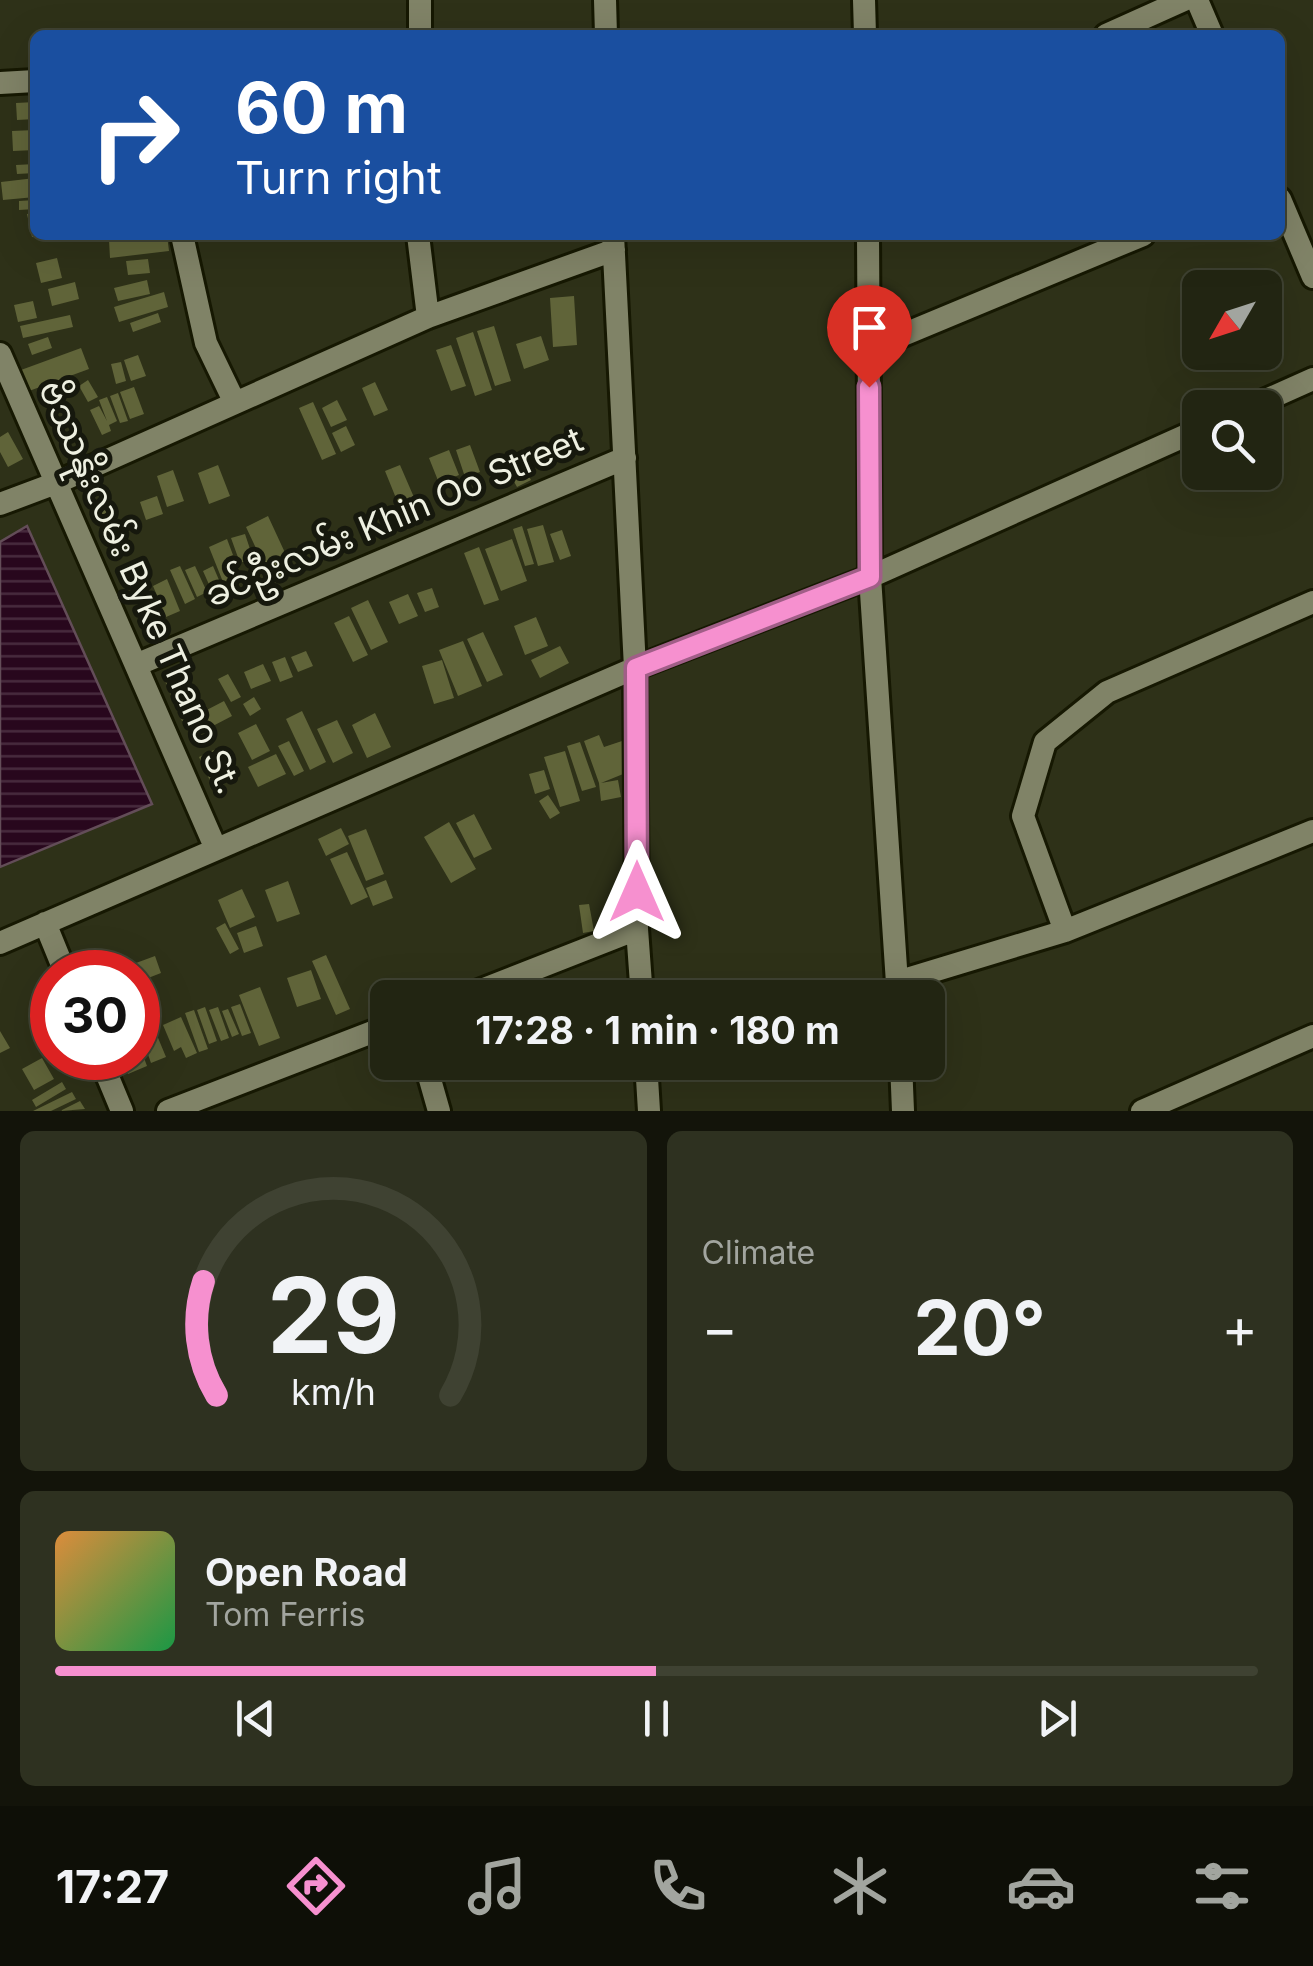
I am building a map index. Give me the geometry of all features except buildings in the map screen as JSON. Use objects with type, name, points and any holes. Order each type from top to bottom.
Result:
[{"type":"street","points":[[420,0],[420,30]]},
{"type":"street","points":[[605,0],[606,30]]},
{"type":"street","points":[[864,0],[865,30]]},
{"type":"street","points":[[1117,30],[1184,0]]},
{"type":"street","points":[[1197,0],[1210,30]]},
{"type":"street","points":[[0,83],[30,82]]},
{"type":"street","points":[[1285,210],[1313,278]]},
{"type":"street","points":[[183,240],[206,343],[235,404]]},
{"type":"street","points":[[419,240],[428,316]]},
{"type":"street","points":[[868,240],[870,577],[897,980]]},
{"type":"street","points":[[869,349],[1131,240]]},
{"type":"street","points":[[0,504],[56,483],[428,316],[614,242],[636,668],[641,980]]},
{"type":"street","name":"ဗိဿနိုးလမ်း Byke Thano St.","points":[[0,354],[216,849]]},
{"type":"street","points":[[1282,392],[1313,378]]},
{"type":"street","points":[[0,943],[636,668],[870,577],[1182,437]]},
{"type":"street","name":"ခင်ဦးလမ်း Khin Oo Street","points":[[136,664],[624,458]]},
{"type":"street","points":[[1065,931],[1023,816],[1045,742],[1107,692],[1313,602]]},
{"type":"street","points":[[926,980],[1065,931],[1313,831]]},
{"type":"street","points":[[45,923],[56,950]]},
{"type":"street","points":[[507,980],[637,929]]},
{"type":"street","points":[[168,1111],[370,1033]]},
{"type":"street","points":[[1142,1111],[1313,1036]]},
{"type":"street","points":[[109,1080],[122,1111]]},
{"type":"street","points":[[430,1080],[439,1111]]},
{"type":"street","points":[[647,1080],[649,1111]]},
{"type":"street","points":[[902,1080],[903,1111]]},
{"type":"shaded area","points":[[27,526],[152,804],[0,867],[0,542]]},
{"type":"route","points":[[637,892],[636,668],[870,577],[869,387]]}]
